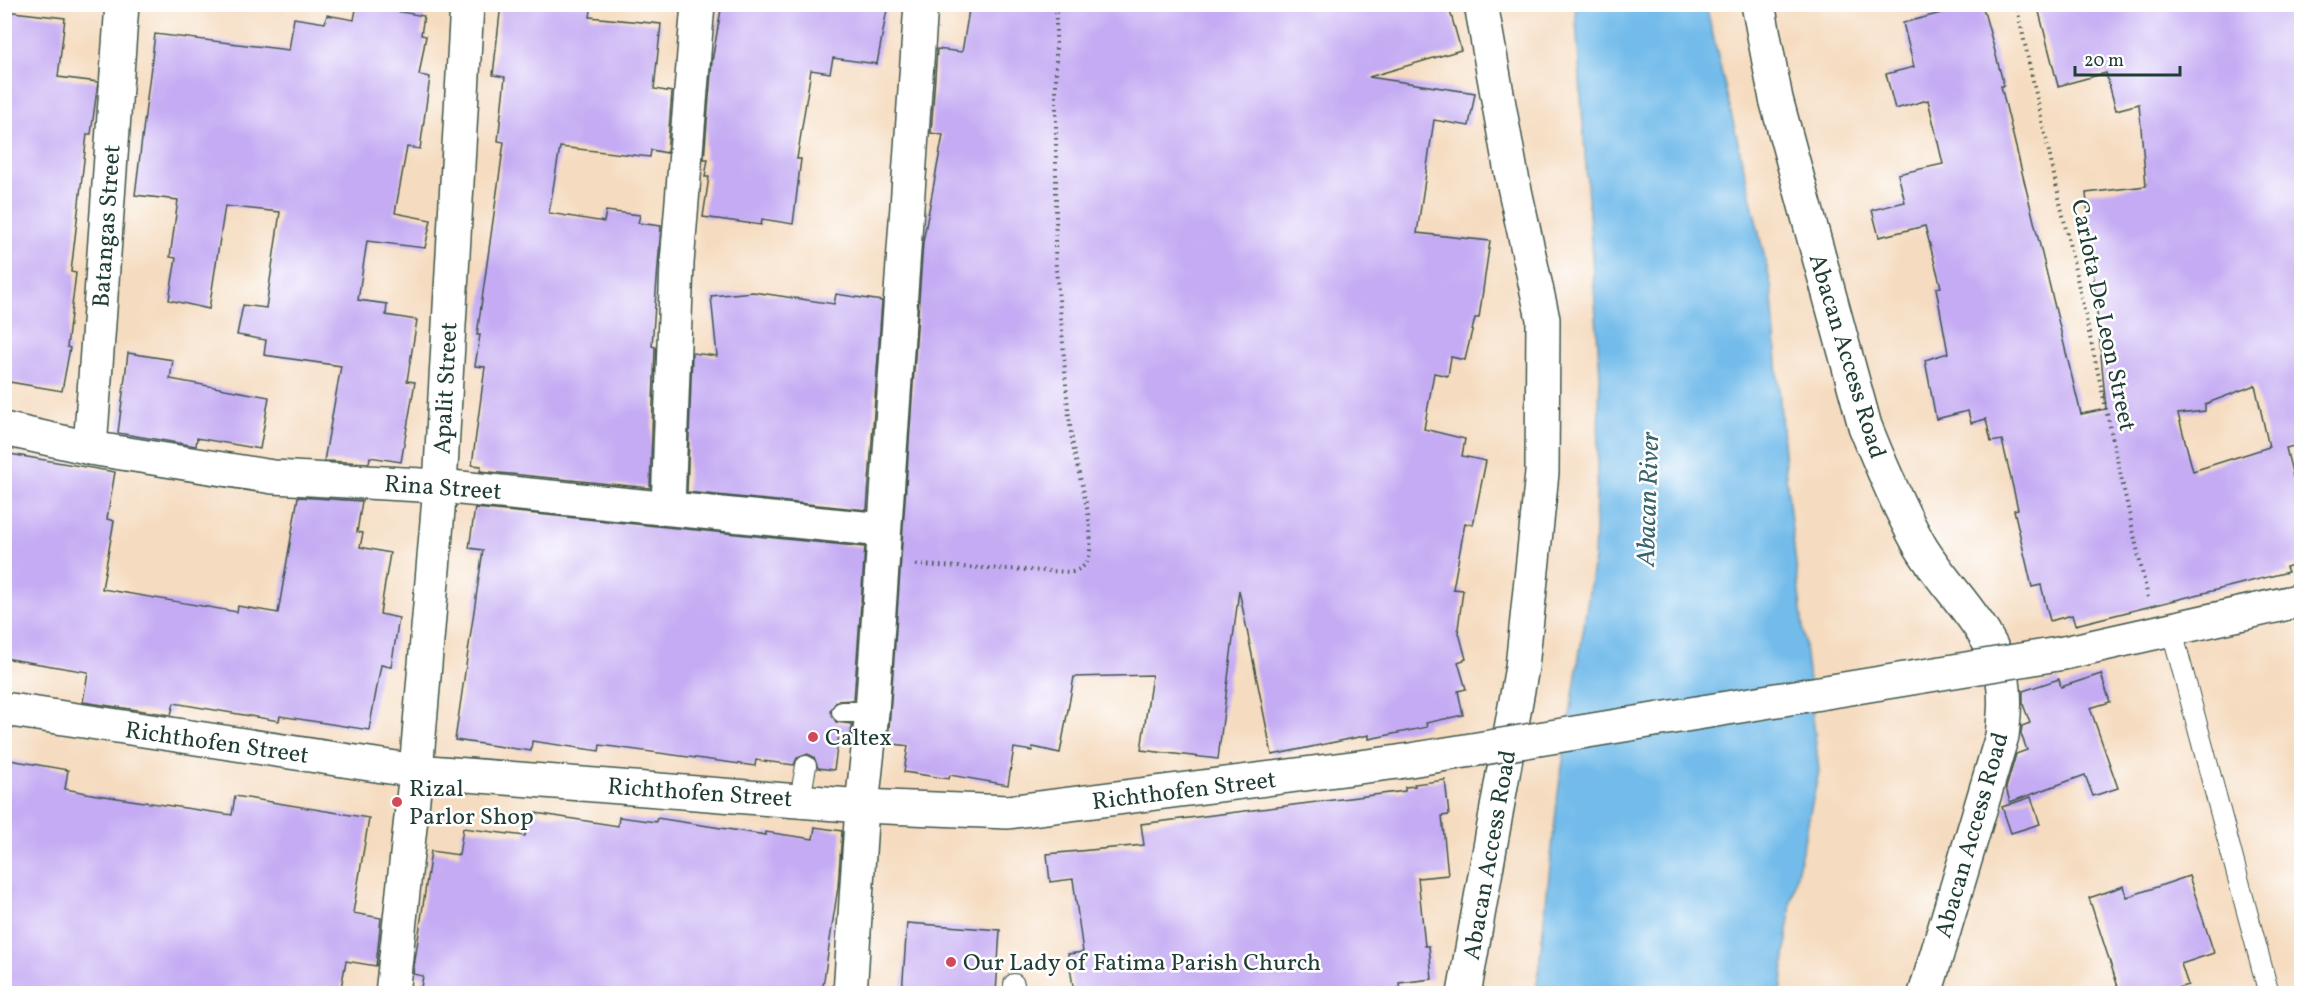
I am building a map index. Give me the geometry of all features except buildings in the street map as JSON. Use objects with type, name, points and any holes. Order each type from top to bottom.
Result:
[{"type":"street","name":"Batangas Street","points":[[90,448],[122,4]]},
{"type":"street","name":"Apalit Street","points":[[392,993],[416,771],[440,486],[467,4]]},
{"type":"street","points":[[668,507],[677,263],[698,4]]},
{"type":"street","points":[[850,993],[862,806],[857,712],[882,563],[921,4]]},
{"type":"street","name":"Abacan Access Road","points":[[1464,993],[1522,667],[1542,473],[1543,319],[1511,172],[1481,4]]},
{"type":"street","name":"Abacan Access Road","points":[[1758,4],[1776,99],[1865,426],[1884,474],[1920,545],[1977,624],[2003,679],[2005,708],[2002,736],[1925,993]]},
{"type":"street","name":"Rina Street","points":[[4,429],[90,448],[273,477],[440,486],[883,530]]},
{"type":"street","name":"Richthofen Street","points":[[4,709],[416,771],[800,799],[862,806],[1008,812],[1398,762],[2064,653],[2301,600]]},
{"type":"lane","points":[[2164,632],[2269,993]]},
{"type":"lane","points":[[800,799],[806,766]]},
{"type":"path","points":[[882,563],[1072,572],[1082,568],[1088,562],[1090,549],[1086,509],[1071,427],[1053,254],[1056,223],[1056,4]]},
{"type":"path","name":"Carlota De Leon Street","points":[[2016,4],[2164,632]]},
{"type":"water","name":"Abacan River","points":[[1575,5],[1706,5],[1771,285],[1785,467],[1819,771],[1791,902],[1781,993],[1536,994],[1558,793],[1594,559],[1600,376]]},
{"type":"place","name":"Caltex","points":[[813,737]]},
{"type":"place","name":"Rizal Parlor Shop","points":[[397,802]]},
{"type":"place","name":"Our Lady of Fatima Parish Church","points":[[951,962]]}]
